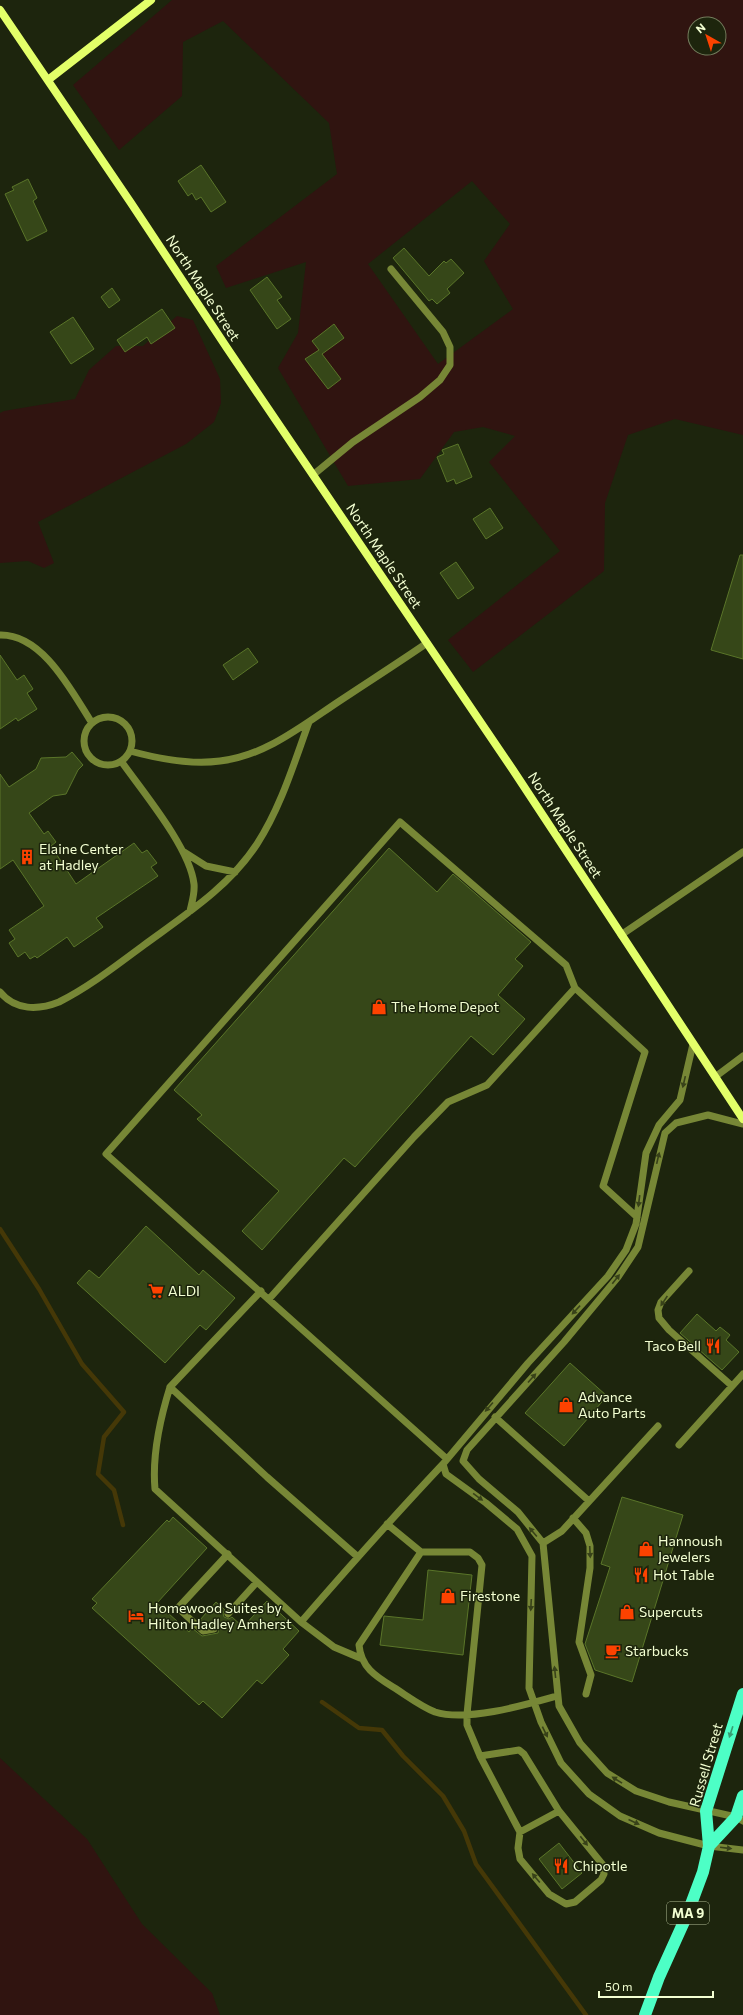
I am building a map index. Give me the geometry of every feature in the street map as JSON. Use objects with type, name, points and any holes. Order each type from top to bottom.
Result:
[{"type":"highway","name":"Russell Street","points":[[645,2015],[659,1977],[687,1915],[703,1872],[710,1846],[706,1811],[743,1694]]},
{"type":"highway","name":"Russell Street","points":[[710,1846],[740,1819],[743,1796]]},
{"type":"main road","points":[[48,80],[151,0]]},
{"type":"main road","name":"North Maple Street","points":[[0,10],[427,643],[743,1119]]},
{"type":"lane","points":[[313,475],[353,442],[420,397],[440,380],[450,365],[450,347],[444,332],[391,269]]},
{"type":"lane","points":[[0,635],[20,638],[40,651],[72,692],[92,723]]},
{"type":"lane","points":[[130,751],[184,762],[220,761],[258,751],[309,722],[427,643]]},
{"type":"lane","points":[[106,717],[115,718],[124,723],[131,736],[130,751],[121,761],[112,765],[101,764],[89,756],[84,741],[86,731],[92,723],[106,717]]},
{"type":"lane","points":[[0,992],[11,1002],[28,1008],[46,1007],[59,1002],[112,968],[190,912],[235,872],[252,851],[266,829],[290,774],[309,722]]},
{"type":"lane","points":[[121,761],[184,851],[194,885],[190,912]]},
{"type":"lane","points":[[637,1216],[603,1186],[645,1052],[575,988],[566,965],[400,822],[106,1154],[261,1291],[445,1461],[446,1474],[486,1503],[517,1530],[532,1556],[529,1688],[541,1722],[561,1763],[589,1794],[620,1816],[659,1833],[710,1846],[743,1850]]},
{"type":"lane","points":[[184,851],[206,866],[235,872]]},
{"type":"lane","points":[[621,935],[743,852]]},
{"type":"lane","points":[[269,1299],[414,1137],[448,1102],[487,1085],[575,988]]},
{"type":"lane","points":[[300,1622],[445,1461],[528,1363],[608,1276],[626,1250],[636,1224],[646,1153],[659,1125],[680,1100],[693,1044]]},
{"type":"lane","points":[[715,1077],[743,1056]]},
{"type":"lane","points":[[740,1819],[669,1802],[636,1791],[607,1773],[580,1743],[559,1706],[543,1543],[518,1512],[479,1479],[463,1461],[467,1450],[564,1342],[618,1277],[638,1247],[665,1133],[676,1124],[708,1116],[743,1124]]},
{"type":"lane","points":[[689,1271],[661,1302],[658,1310],[659,1318],[669,1330],[732,1386]]},
{"type":"lane","points":[[261,1291],[170,1387],[162,1411],[153,1474],[155,1489],[228,1554],[300,1622],[334,1647],[360,1658],[376,1677],[426,1707],[450,1715],[481,1713],[558,1696]]},
{"type":"lane","points":[[679,1445],[743,1374]]},
{"type":"lane","points":[[170,1387],[267,1477],[358,1557]]},
{"type":"lane","points":[[496,1417],[589,1501]]},
{"type":"lane","points":[[543,1543],[562,1531],[658,1426]]},
{"type":"lane","points":[[573,1518],[586,1533],[590,1546],[590,1568],[579,1642],[591,1675],[586,1694]]},
{"type":"lane","points":[[387,1524],[421,1552],[470,1552],[478,1558],[482,1565],[467,1714],[468,1725],[480,1756],[520,1832],[518,1848],[520,1859],[549,1894],[566,1904],[576,1902],[601,1880],[604,1874],[603,1865],[559,1811],[528,1759],[519,1750],[480,1756]]},
{"type":"lane","points":[[360,1658],[359,1645],[421,1552]]},
{"type":"lane","points":[[214,1629],[203,1631],[178,1608],[228,1554]]},
{"type":"lane","points":[[228,1614],[257,1582]]},
{"type":"lane","points":[[520,1832],[559,1811]]},
{"type":"shaded area","points":[[172,0],[743,0],[743,435],[675,419],[628,435],[605,503],[604,571],[473,672],[448,640],[560,551],[489,462],[515,436],[483,427],[454,432],[420,479],[348,486],[278,368],[298,333],[306,262],[226,288],[216,266],[337,174],[329,123],[223,21],[183,42],[182,96],[119,150],[73,85]],"holes":[[[472,181],[510,224],[484,261],[513,309],[438,364],[368,264]]]},
{"type":"shaded area","points":[[177,316],[193,320],[220,379],[221,403],[214,422],[186,444],[38,522],[54,563],[44,568],[28,561],[0,563],[0,413],[4,411],[75,399],[89,370],[116,346],[143,346]]},
{"type":"shaded area","points":[[0,1758],[87,1839],[142,1924],[212,1993],[220,2015],[0,2015]]},
{"type":"building","points":[[201,165],[226,202],[211,212],[201,197],[196,200],[192,193],[188,196],[178,181]]},
{"type":"building","points":[[28,179],[37,198],[33,201],[47,231],[27,241],[5,194],[14,190],[12,187]]},
{"type":"building","points":[[404,248],[429,276],[444,261],[446,263],[451,259],[464,273],[447,289],[450,293],[437,304],[432,299],[429,301],[393,258]]},
{"type":"building","points":[[267,277],[282,297],[277,300],[291,319],[277,329],[250,290]]},
{"type":"building","points":[[112,288],[120,300],[109,308],[101,297]]},
{"type":"building","points":[[162,309],[175,328],[151,344],[147,337],[125,352],[117,340]]},
{"type":"building","points":[[73,317],[94,349],[71,364],[50,332]]},
{"type":"building","points":[[334,324],[344,338],[322,354],[341,379],[328,389],[305,359],[319,350],[312,341]]},
{"type":"building","points":[[458,444],[472,477],[456,484],[454,479],[447,482],[437,457],[444,454],[442,450]]},
{"type":"building","points":[[490,508],[503,528],[486,539],[473,519]]},
{"type":"building","points":[[740,555],[743,555],[743,659],[711,650]]},
{"type":"building","points":[[456,562],[474,588],[458,599],[440,573]]},
{"type":"building","points":[[248,648],[258,662],[233,680],[223,665]]},
{"type":"building","points":[[0,655],[17,680],[24,675],[33,689],[27,693],[37,709],[18,721],[16,718],[0,729]]},
{"type":"building","name":"Elaine Center at Hadley","points":[[72,752],[83,765],[78,770],[66,794],[53,796],[29,813],[44,834],[48,831],[56,842],[51,846],[76,884],[134,843],[142,853],[147,850],[157,863],[151,867],[158,876],[96,918],[103,927],[74,947],[67,937],[37,958],[35,956],[30,959],[25,952],[18,957],[9,943],[15,939],[9,930],[44,906],[13,860],[0,869],[0,774],[9,787],[36,769],[41,758],[66,757]]},
{"type":"building","name":"The Home Depot","points":[[389,848],[437,892],[453,874],[531,942],[515,959],[523,966],[498,995],[525,1019],[493,1055],[471,1036],[355,1167],[344,1158],[262,1250],[242,1231],[279,1191],[197,1119],[202,1115],[174,1090]]},
{"type":"building","name":"ALDI","points":[[146,1226],[199,1275],[203,1270],[235,1298],[206,1330],[200,1325],[165,1363],[77,1283],[89,1270],[99,1278]]},
{"type":"building","name":"Taco Bell","points":[[697,1314],[716,1331],[720,1327],[730,1335],[726,1340],[739,1352],[722,1370],[680,1333]]},
{"type":"building","name":"Advance Auto Parts","points":[[570,1363],[607,1396],[564,1446],[525,1413]]},
{"type":"building","points":[[622,1497],[683,1515],[632,1682],[595,1670],[585,1644],[610,1567],[601,1564]]},
{"type":"building","name":"Homewood Suites by Hilton Hadley Amherst","points":[[173,1517],[207,1548],[157,1603],[189,1632],[192,1628],[202,1636],[218,1633],[219,1628],[216,1624],[205,1626],[199,1621],[216,1602],[225,1610],[223,1613],[224,1617],[229,1619],[232,1617],[243,1627],[267,1601],[299,1631],[283,1649],[289,1655],[262,1684],[257,1680],[222,1718],[203,1701],[199,1705],[92,1608],[97,1603],[92,1599],[167,1520],[169,1522]]},
{"type":"building","name":"Firestone","points":[[428,1570],[472,1575],[463,1655],[380,1645],[384,1616],[423,1620]]},
{"type":"building","name":"Chipotle","points":[[559,1843],[582,1873],[562,1889],[539,1859]]},
{"type":"waterway","points":[[0,1229],[39,1289],[82,1364],[124,1412],[104,1437],[98,1474],[114,1490],[123,1525]]},
{"type":"waterway","points":[[322,1702],[359,1728],[382,1730],[403,1756],[443,1796],[464,1831],[476,1864],[586,2015]]},
{"type":"place","name":"Elaine Center at Hadley","points":[[27,857]]},
{"type":"place","name":"The Home Depot","points":[[379,1007]]},
{"type":"place","name":"ALDI","points":[[156,1291]]},
{"type":"place","name":"Taco Bell","points":[[713,1346]]},
{"type":"place","name":"Advance Auto Parts","points":[[566,1405]]},
{"type":"place","name":"Hannoush Jewelers","points":[[646,1549]]},
{"type":"place","name":"Hot Table","points":[[641,1575]]},
{"type":"place","name":"Firestone","points":[[448,1596]]},
{"type":"place","name":"Supercuts","points":[[627,1612]]},
{"type":"place","name":"Homewood Suites by Hilton Hadley Amherst","points":[[136,1616]]},
{"type":"place","name":"Starbucks","points":[[613,1651]]},
{"type":"place","name":"Chipotle","points":[[561,1866]]}]
